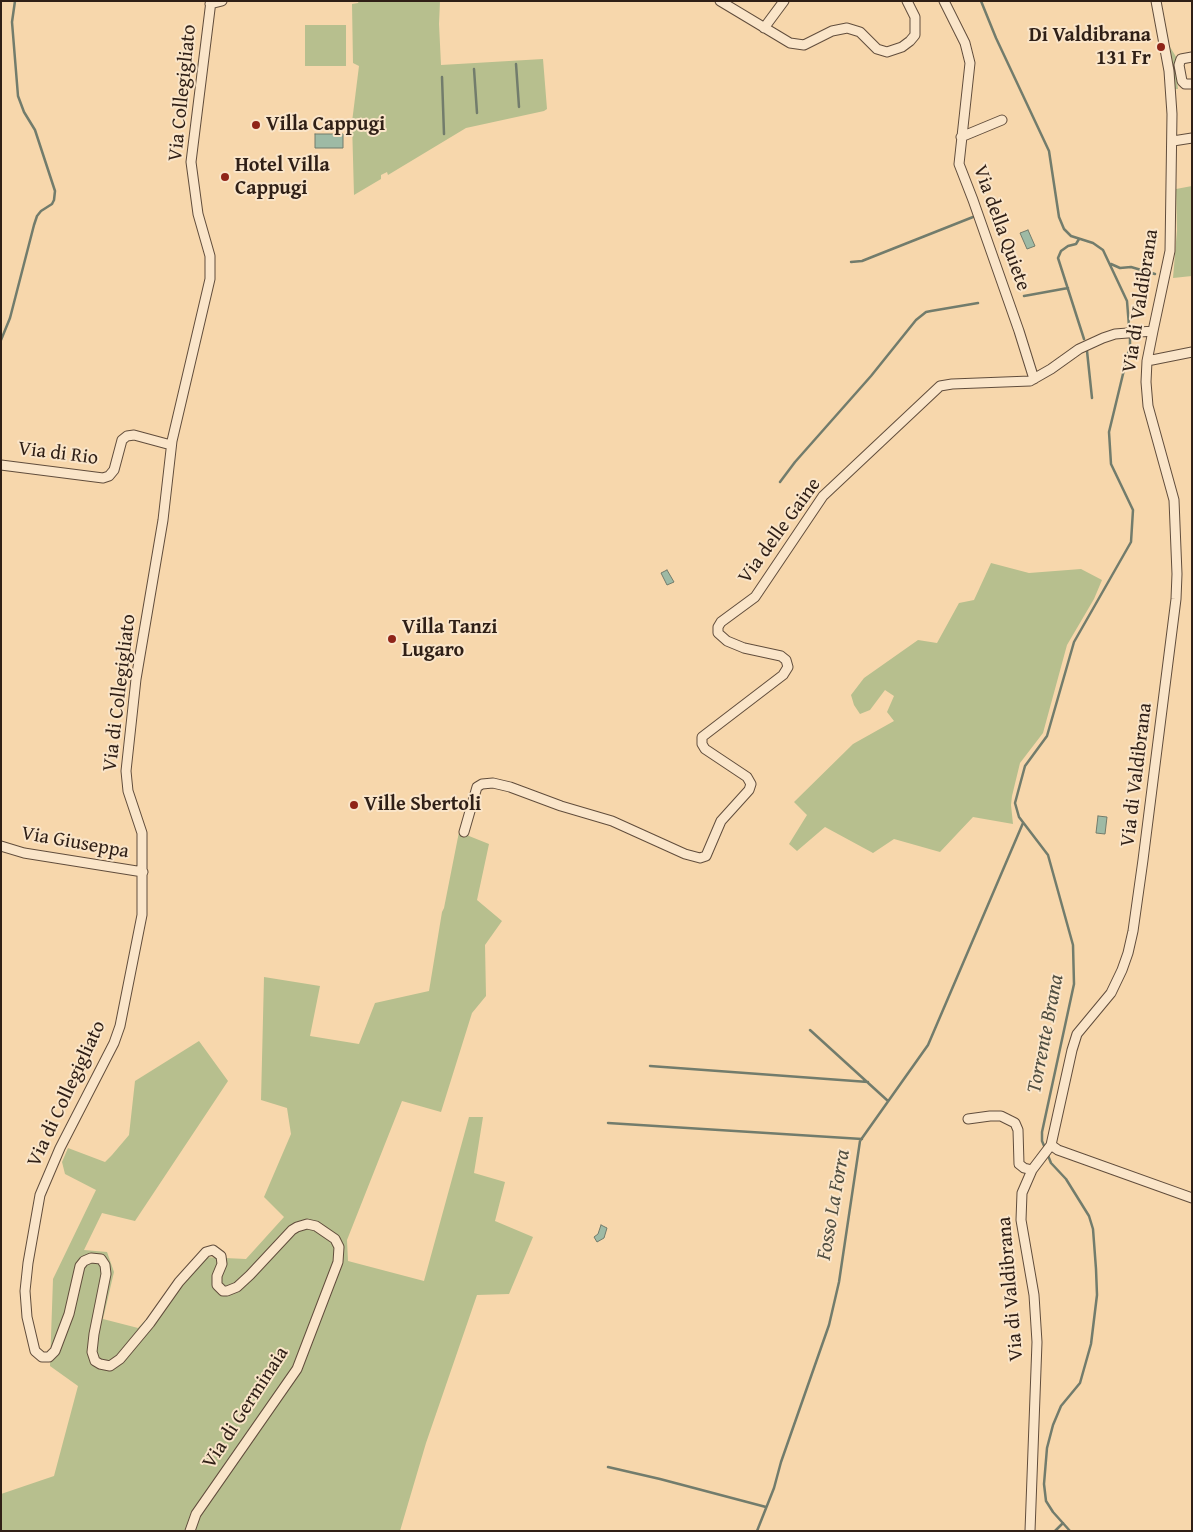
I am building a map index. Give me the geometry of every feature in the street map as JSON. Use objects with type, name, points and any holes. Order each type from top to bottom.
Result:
[{"type":"street","points":[[210,3],[222,1]]},
{"type":"street","points":[[720,1],[785,42],[800,45],[807,44],[832,31],[852,28],[864,34],[877,49],[883,51],[892,51],[907,44],[915,35],[915,17],[907,1]]},
{"type":"street","points":[[764,28],[784,1]]},
{"type":"street","name":"Via della Quiete","points":[[944,1],[962,36],[969,55],[970,75],[958,159],[1034,379]]},
{"type":"street","name":"Via di Valdibrana","points":[[1030,1531],[1038,1342],[1034,1295],[1024,1241],[1021,1207],[1024,1188],[1032,1170],[1050,1146],[1077,1034],[1111,993],[1122,970],[1132,938],[1144,860],[1177,585],[1175,507],[1147,399],[1146,382],[1147,360],[1170,251],[1173,141],[1169,71],[1156,1]]},
{"type":"street","name":"Via Collegigliato","points":[[208,247],[199,222],[191,162],[210,3]]},
{"type":"street","points":[[1192,57],[1181,59],[1179,63],[1182,81],[1185,84],[1192,84]]},
{"type":"street","points":[[961,137],[1002,120]]},
{"type":"street","points":[[1173,141],[1192,138]]},
{"type":"street","name":"Via di Collegigliato","points":[[208,247],[211,263],[210,279],[171,445],[163,520],[140,653],[126,772],[128,791],[141,828],[142,915],[120,1026],[114,1043],[60,1148],[38,1204],[25,1291],[27,1317],[35,1351],[39,1356],[45,1358],[51,1356],[55,1351],[69,1314],[78,1271],[82,1263],[87,1259],[95,1258],[101,1260],[106,1269],[92,1352],[95,1360],[104,1366],[115,1364],[120,1359],[150,1323],[179,1282],[206,1252],[213,1250],[221,1256],[222,1264],[217,1276],[216,1285],[219,1289],[227,1291],[236,1287],[250,1275],[292,1230],[298,1227],[307,1224],[316,1226],[338,1242]]},
{"type":"street","name":"Via delle Gaine","points":[[464,832],[477,787],[482,784],[493,783],[510,787],[560,806],[612,821],[684,854],[700,858],[706,856],[724,817],[751,786],[750,780],[707,750],[702,744],[702,738],[783,675],[788,669],[787,662],[778,655],[731,644],[719,635],[719,625],[755,597],[822,496],[932,394],[938,384],[946,379],[957,378],[978,383],[1022,382],[1034,379],[1088,344],[1107,336],[1153,330]]},
{"type":"street","points":[[1147,360],[1192,352]]},
{"type":"street","name":"Via di Rio","points":[[1,465],[103,478],[109,476],[114,470],[122,440],[127,436],[134,435],[171,445]]},
{"type":"street","name":"Via Giuseppa","points":[[1,846],[24,853],[143,872]]},
{"type":"street","points":[[968,1119],[1001,1116],[1015,1123],[1018,1130],[1019,1164],[1024,1168],[1032,1170]]},
{"type":"street","points":[[1050,1146],[1192,1198]]},
{"type":"street","name":"Via di Germinaia","points":[[190,1531],[196,1514],[297,1369],[338,1262],[338,1242]]},
{"type":"green space","points":[[359,1],[440,1],[441,65],[543,59],[547,109],[466,128],[388,175],[387,172],[381,175],[381,179],[354,195],[352,122],[359,66],[353,63],[352,4]]},
{"type":"green space","points":[[305,25],[346,25],[346,66],[305,66]]},
{"type":"green space","points":[[1167,42],[1178,60],[1176,73],[1178,89],[1172,89]]},
{"type":"green space","points":[[1192,186],[1192,276],[1173,278],[1177,230],[1176,189]]},
{"type":"green space","points":[[991,563],[1029,573],[1081,569],[1102,580],[1094,599],[1067,645],[1043,733],[1020,763],[1012,796],[1013,824],[973,817],[940,852],[894,839],[873,853],[825,827],[797,851],[789,844],[807,815],[794,802],[853,744],[894,721],[887,712],[894,696],[885,690],[870,710],[860,714],[854,705],[851,695],[864,678],[918,640],[937,643],[959,603],[974,600]]},
{"type":"green space","points":[[459,832],[489,844],[477,900],[502,921],[485,945],[486,996],[472,1013],[441,1112],[402,1101],[347,1240],[348,1261],[424,1281],[469,1117],[483,1117],[474,1173],[505,1182],[495,1221],[533,1237],[509,1294],[477,1295],[426,1443],[400,1531],[1,1531],[1,1494],[54,1476],[78,1386],[50,1366],[53,1279],[96,1190],[65,1174],[62,1162],[68,1148],[105,1162],[129,1135],[135,1081],[199,1041],[228,1081],[135,1221],[102,1213],[84,1250],[107,1252],[114,1272],[103,1319],[138,1328],[204,1257],[246,1259],[284,1217],[264,1197],[291,1134],[287,1108],[261,1100],[264,977],[320,986],[310,1036],[359,1044],[375,1003],[429,991],[442,912]]},
{"type":"shaded area","points":[[315,134],[343,134],[343,148],[315,148]]},
{"type":"shaded area","points":[[1028,230],[1035,246],[1027,249],[1020,233]]},
{"type":"shaded area","points":[[667,570],[674,582],[667,585],[661,573]]},
{"type":"shaded area","points":[[1098,816],[1107,817],[1105,834],[1096,833]]},
{"type":"shaded area","points":[[601,1225],[607,1228],[604,1238],[597,1242],[594,1237],[598,1234]]},
{"type":"waterway","points":[[1,340],[10,318],[37,216],[52,204],[55,191],[35,130],[24,112],[18,96],[12,22],[15,1]]},
{"type":"waterway","name":"Torrente Brana","points":[[981,1],[996,38],[1049,151],[1059,217],[1064,229],[1071,236],[1093,243],[1103,250],[1127,301],[1130,339],[1109,432],[1111,464],[1133,510],[1131,542],[1074,642],[1047,736],[1025,766],[1015,803],[1019,817],[1048,855],[1073,945],[1074,984],[1042,1132],[1042,1141],[1045,1148]]},
{"type":"waterway","points":[[516,64],[519,107]]},
{"type":"waterway","points":[[474,69],[477,113]]},
{"type":"waterway","points":[[442,77],[444,134]]},
{"type":"waterway","points":[[851,262],[862,261],[973,217]]},
{"type":"waterway","points":[[1079,239],[1076,244],[1068,246],[1061,251],[1058,258],[1084,339]]},
{"type":"waterway","points":[[1111,264],[1120,268],[1131,267],[1155,274]]},
{"type":"waterway","points":[[1024,296],[1068,288]]},
{"type":"waterway","points":[[780,482],[795,462],[871,376],[916,320],[926,312],[978,303]]},
{"type":"waterway","points":[[1087,351],[1092,398]]},
{"type":"waterway","name":"Fosso La Forra","points":[[757,1531],[774,1488],[781,1462],[829,1325],[839,1282],[860,1141],[928,1045],[1023,823]]},
{"type":"waterway","points":[[810,1030],[888,1101]]},
{"type":"waterway","points":[[650,1066],[868,1082]]},
{"type":"waterway","points":[[608,1123],[862,1139]]},
{"type":"waterway","name":"Torrente Brana","points":[[1047,1153],[1051,1163],[1066,1179],[1089,1216],[1093,1229],[1096,1269],[1097,1295],[1091,1344],[1080,1383],[1061,1406],[1053,1425],[1047,1448],[1044,1484],[1046,1501],[1070,1531]]},
{"type":"waterway","points":[[608,1467],[766,1507]]},
{"type":"waterway","points":[[1055,1531],[1063,1523]]},
{"type":"place","name":"Di Valdibrana 131 Fr","points":[[1161,47]]},
{"type":"place","name":"Villa Cappugi","points":[[256,125]]},
{"type":"place","name":"Hotel Villa Cappugi","points":[[225,177]]},
{"type":"place","name":"Villa Tanzi Lugaro","points":[[392,639]]},
{"type":"place","name":"Ville Sbertoli","points":[[354,805]]}]
